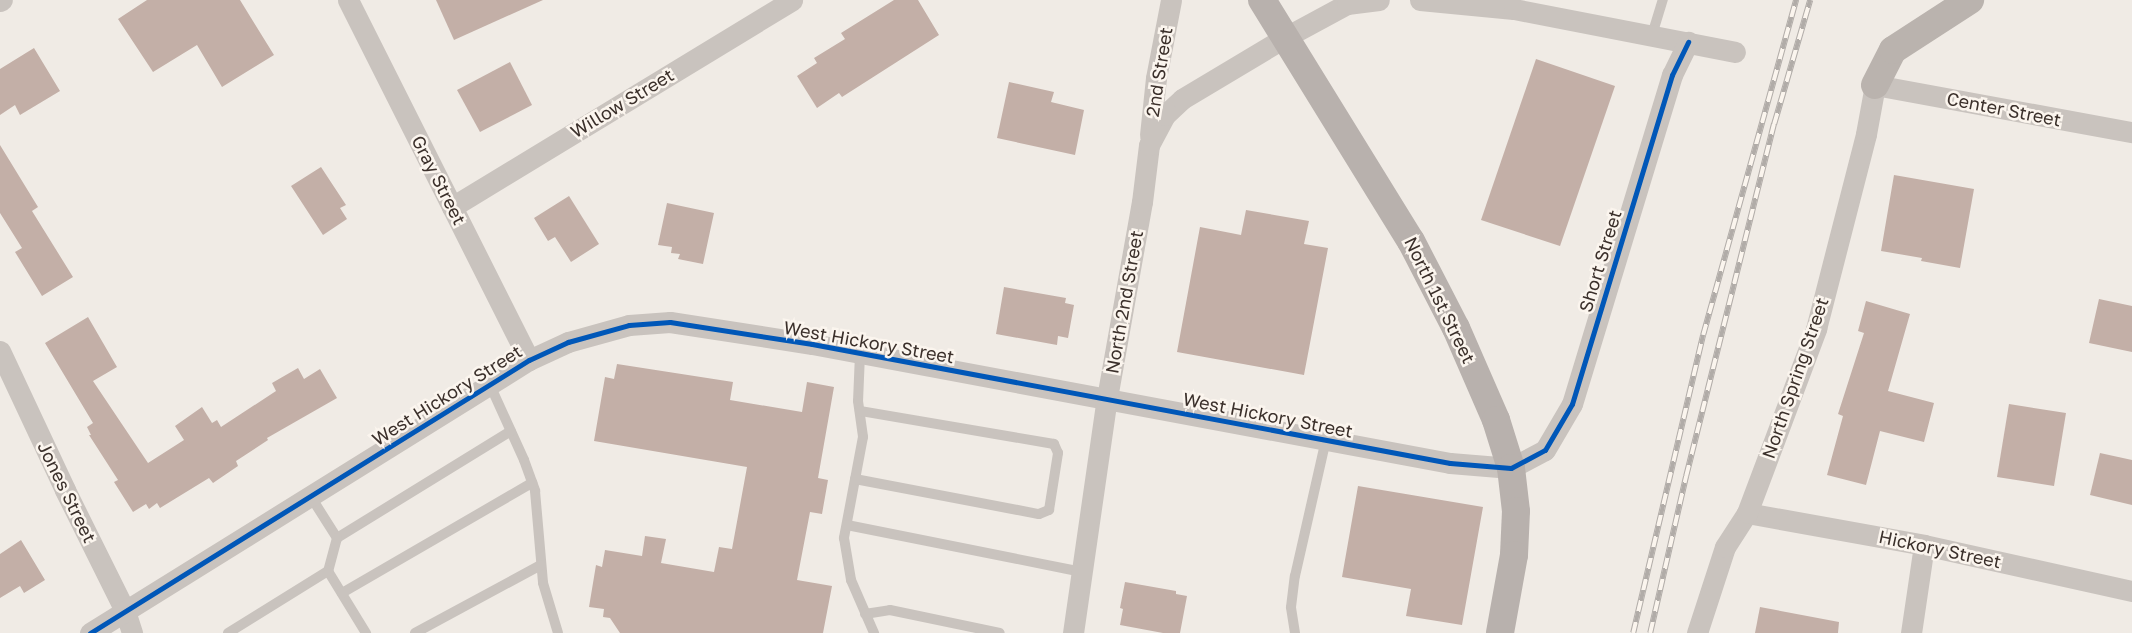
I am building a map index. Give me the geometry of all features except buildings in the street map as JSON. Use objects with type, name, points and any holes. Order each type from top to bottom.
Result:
[{"type":"main road","name":"North 1st Street","points":[[1262,0],[1411,241],[1459,336],[1496,420],[1511,468],[1516,511],[1514,555],[1500,633]]},
{"type":"main road","points":[[1875,85],[1893,50],[1970,0]]},
{"type":"street","name":"Gray Street","points":[[348,0],[529,360]]},
{"type":"street","name":"Willow Street","points":[[452,207],[792,0]]},
{"type":"street","name":"2nd Street","points":[[1149,145],[1156,78],[1171,0]]},
{"type":"street","name":"North 2nd Street","points":[[1073,633],[1107,398],[1142,202],[1149,145],[1165,115],[1182,99],[1284,38],[1347,4],[1379,0]]},
{"type":"street","points":[[1420,0],[1514,9],[1735,52]]},
{"type":"street","name":"Short Street","points":[[1511,468],[1545,450],[1572,404],[1672,75],[1688,42]]},
{"type":"street","name":"Center Street","points":[[1875,85],[2132,132]]},
{"type":"street","name":"North Spring Street","points":[[1697,633],[1725,547],[1747,513],[1816,329],[1866,134],[1875,85]]},
{"type":"street","name":"West Hickory Street","points":[[90,633],[529,360],[568,342],[629,325],[670,322],[860,354],[1028,386],[1107,398],[1450,463],[1511,468]]},
{"type":"street","name":"Jones Street","points":[[0,351],[65,490],[125,611],[132,633]]},
{"type":"street","name":"Hickory Street","points":[[1747,513],[1924,545],[2132,591]]},
{"type":"street","points":[[1911,633],[1924,545]]},
{"type":"lane","points":[[1652,35],[1662,0]]},
{"type":"lane","points":[[860,354],[860,411],[863,437],[844,538],[851,580],[874,633]]},
{"type":"lane","points":[[490,384],[535,491],[542,583],[558,633]]},
{"type":"lane","points":[[855,479],[1039,514],[1049,510],[1058,453],[1054,444],[860,411]]},
{"type":"lane","points":[[228,633],[328,571],[336,538],[511,431]]},
{"type":"lane","points":[[1296,633],[1291,607],[1295,576],[1326,440]]},
{"type":"lane","points":[[342,593],[532,484]]},
{"type":"lane","points":[[311,497],[336,538]]},
{"type":"lane","points":[[847,525],[1083,572]]},
{"type":"lane","points":[[415,633],[541,565]]},
{"type":"lane","points":[[328,571],[366,633]]},
{"type":"lane","points":[[865,614],[890,610],[1000,633]]},
{"type":"railway","points":[[1633,633],[1703,335],[1796,0]]},
{"type":"railway","points":[[1650,633],[1686,476],[1774,124],[1810,0]]},
{"type":"cycle path","points":[[90,633],[529,360],[568,342],[629,325],[670,322],[812,344],[1450,463],[1511,468],[1545,450],[1572,404],[1672,75],[1688,42]]}]
